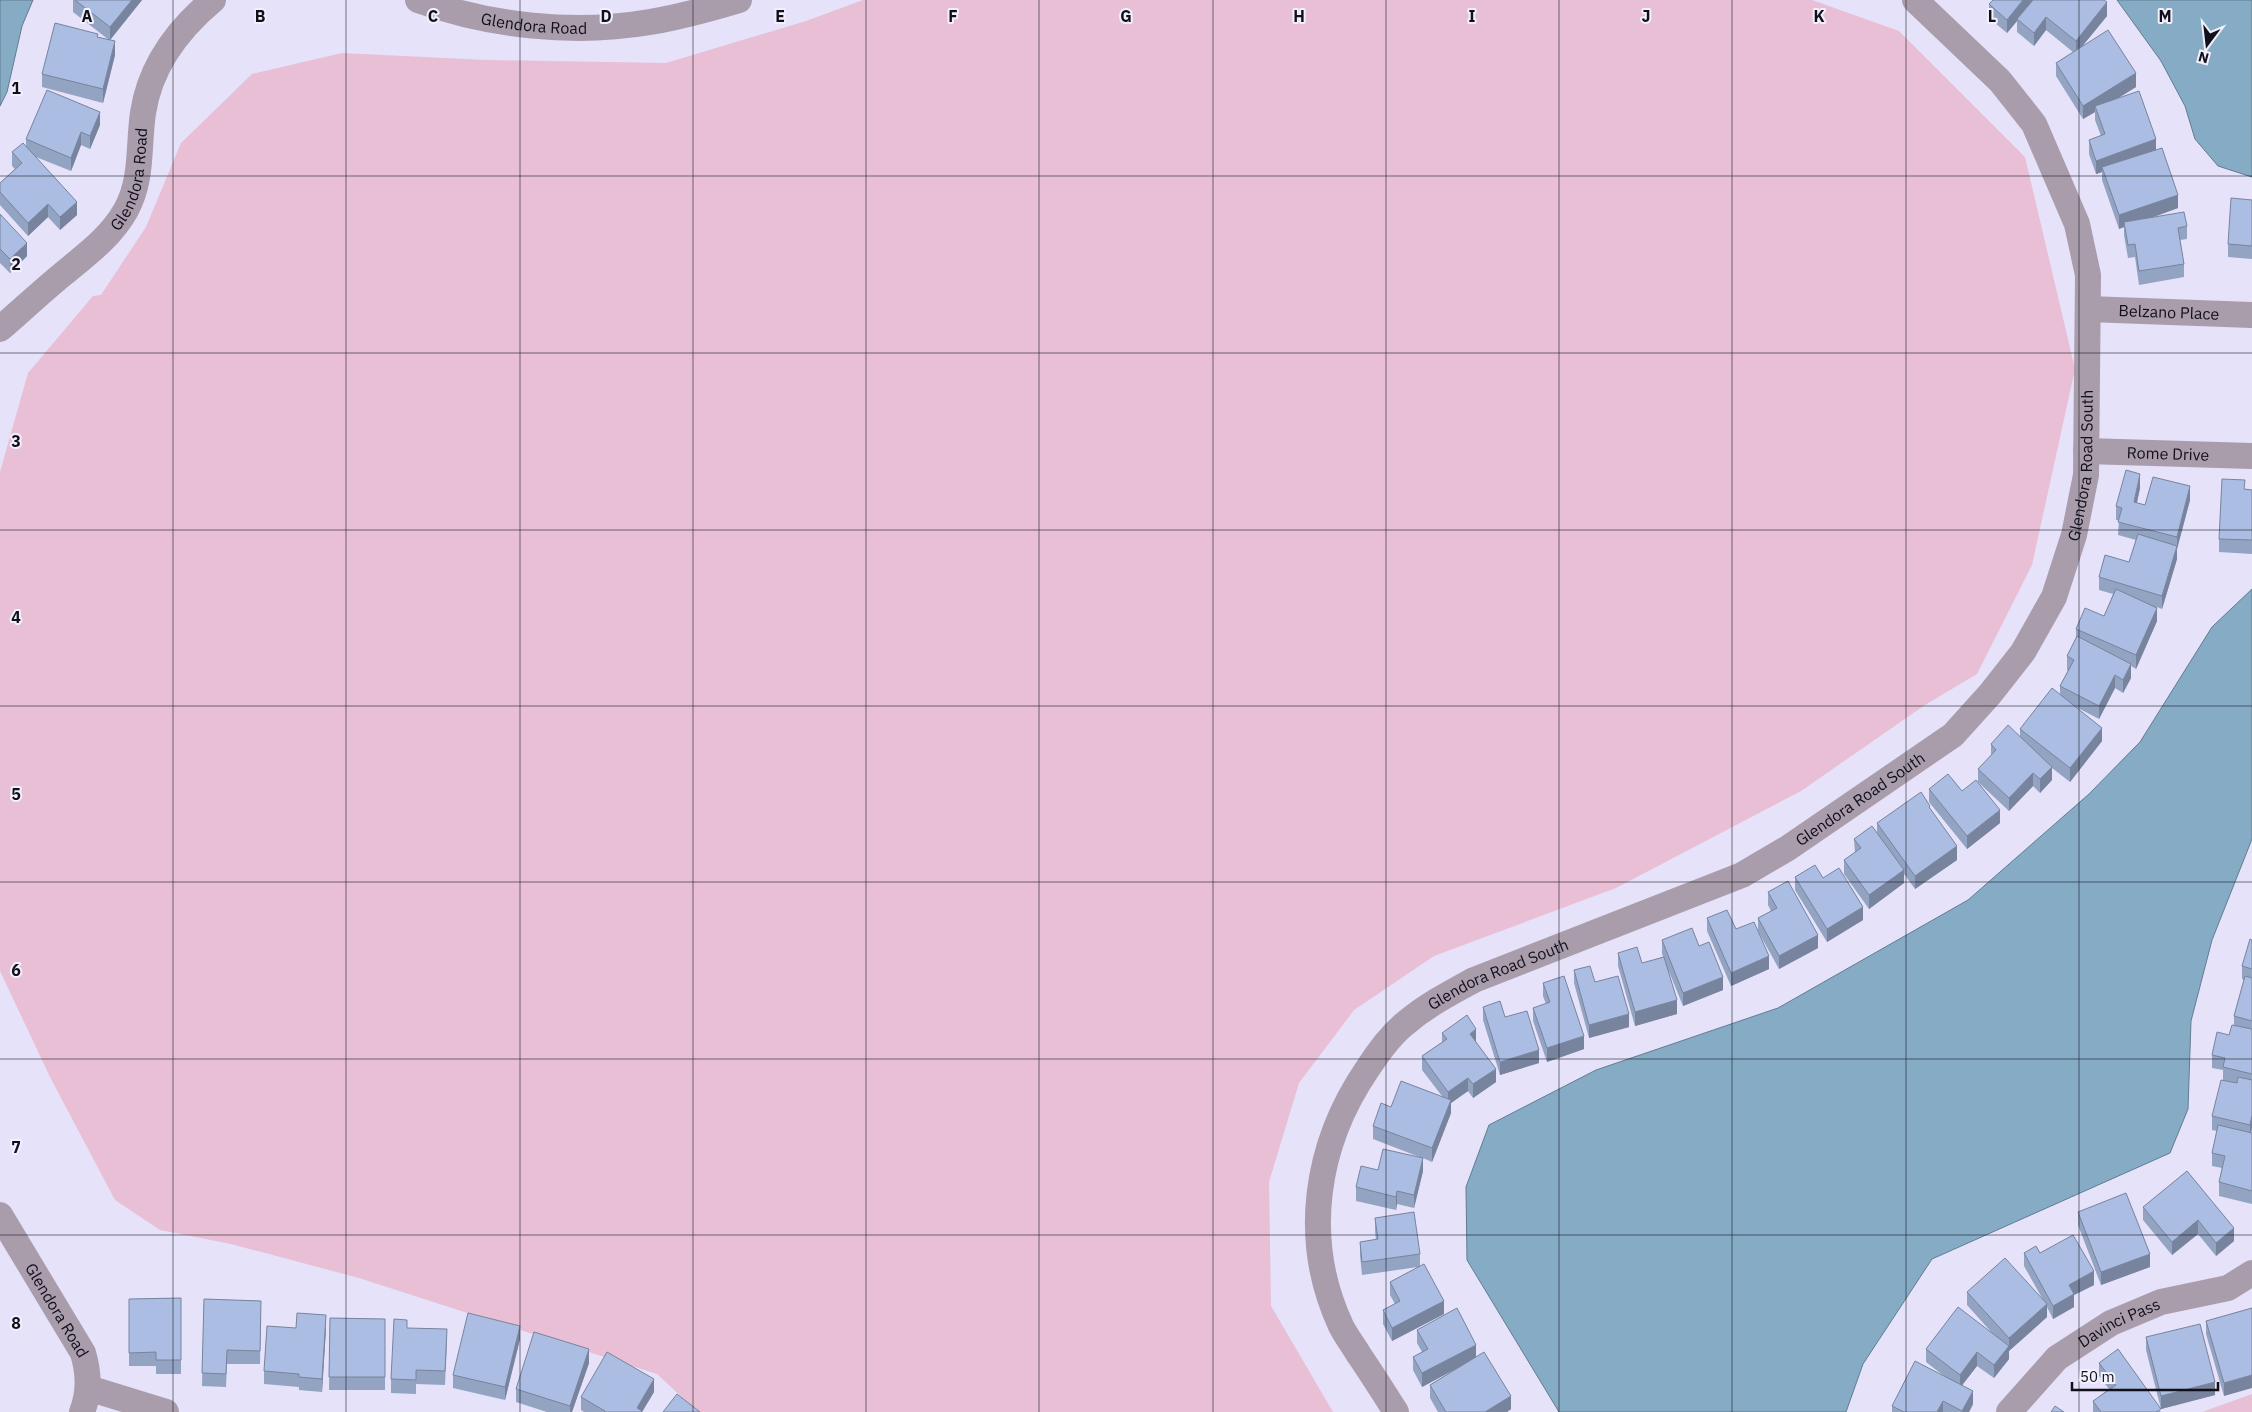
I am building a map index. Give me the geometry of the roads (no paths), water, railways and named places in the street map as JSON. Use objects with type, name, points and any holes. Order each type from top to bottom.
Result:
[{"type":"street","name":"Glendora Road","points":[[0,329],[111,233],[132,196],[139,168],[143,113],[150,86],[160,60],[193,16],[213,0]]},
{"type":"street","name":"Glendora Road","points":[[418,0],[499,21],[554,28],[602,27],[649,23],[696,13],[738,0]]},
{"type":"street","name":"Glendora Road South","points":[[1396,1412],[1342,1327],[1324,1280],[1318,1245],[1318,1205],[1325,1164],[1337,1122],[1358,1083],[1382,1046],[1407,1022],[1443,997],[1474,980],[1742,875],[1788,848],[1953,735],[1990,694],[2023,652],[2054,597],[2074,535],[2086,475],[2088,275],[2077,224],[2034,124],[2000,81],[1915,0]]},
{"type":"street","name":"Belzano Place","points":[[2088,309],[2252,315]]},
{"type":"street","name":"Rome Drive","points":[[2086,451],[2252,456]]},
{"type":"street","name":"Glendora Road","points":[[0,1215],[80,1346],[87,1368],[85,1400]]},
{"type":"street","name":"Davinci Pass","points":[[2009,1412],[2057,1358],[2111,1323],[2161,1302],[2228,1288],[2252,1273]]},
{"type":"street","points":[[85,1400],[166,1412]]},
{"type":"water","points":[[0,0],[33,0],[22,26],[7,92],[0,106]]},
{"type":"water","points":[[2117,0],[2252,0],[2252,177],[2218,166],[2195,139],[2185,106],[2161,61]]},
{"type":"water","points":[[2252,589],[2252,839],[2212,940],[2191,1021],[2188,1109],[2170,1153],[1932,1259],[1863,1364],[1846,1412],[1559,1412],[1467,1260],[1466,1187],[1489,1125],[1596,1070],[1778,1008],[1968,900],[2089,794],[2140,742],[2212,627]]}]
